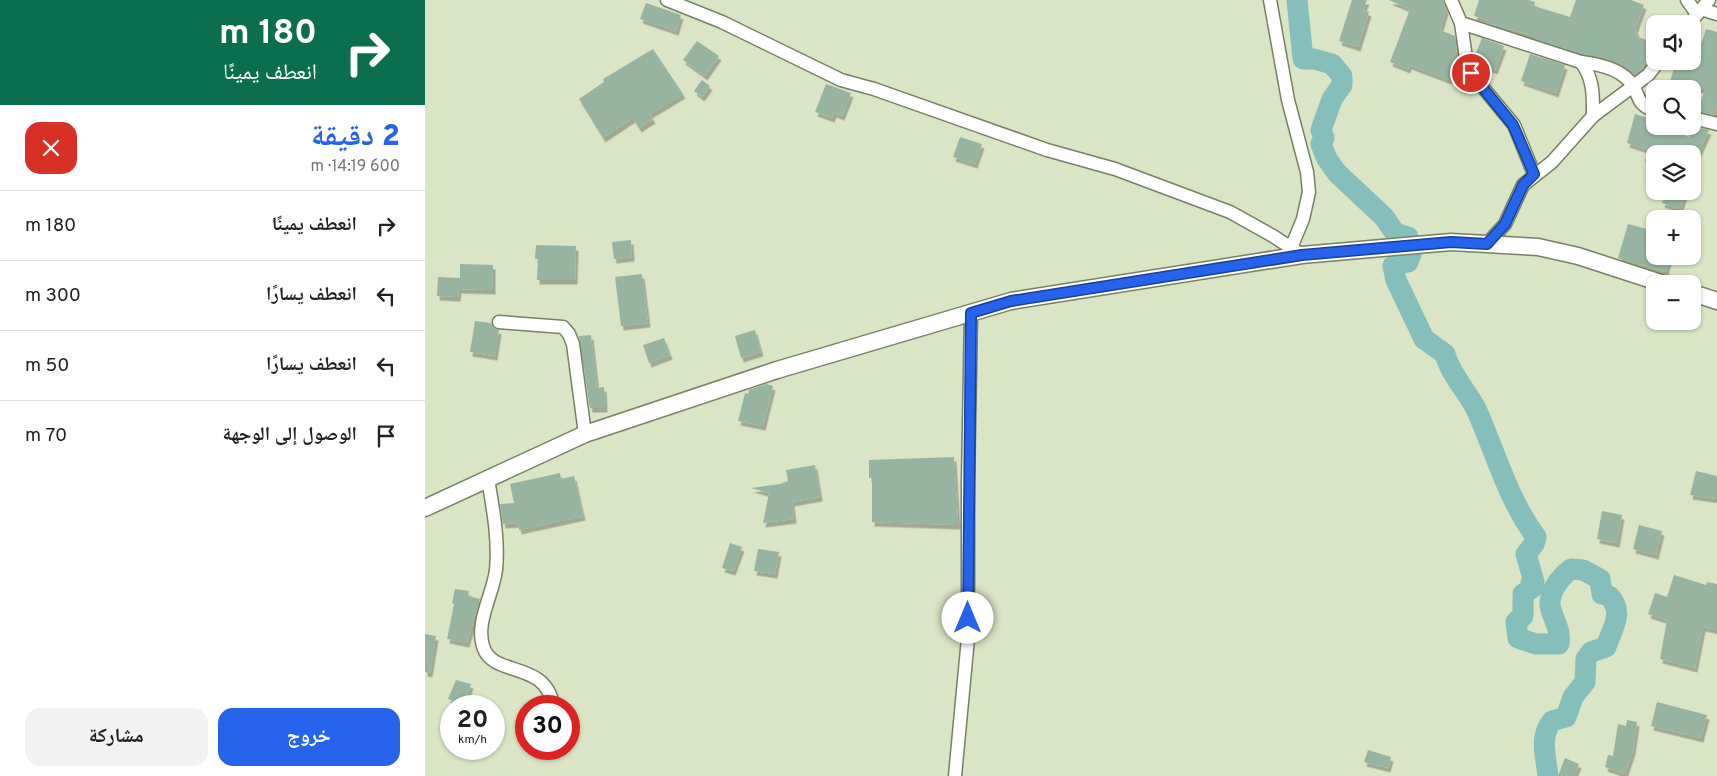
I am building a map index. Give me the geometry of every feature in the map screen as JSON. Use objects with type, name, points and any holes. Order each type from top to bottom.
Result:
[{"type":"street","points":[[667,0],[722,22],[841,80],[874,89],[1047,150],[1115,169],[1230,212],[1296,251]]},
{"type":"street","points":[[1270,0],[1288,100],[1307,172],[1309,192],[1296,251]]},
{"type":"street","points":[[1451,0],[1461,23],[1467,65],[1471,73],[1513,125],[1534,174]]},
{"type":"street","points":[[1687,0],[1699,12],[1717,14]]},
{"type":"street","points":[[1461,23],[1581,62],[1605,66],[1618,73],[1633,85],[1642,105],[1646,107]]},
{"type":"street","points":[[1581,62],[1589,72],[1593,90],[1593,116]]},
{"type":"street","points":[[1487,244],[1505,224],[1523,185],[1534,174],[1552,162],[1593,116],[1648,75],[1652,70]]},
{"type":"street","points":[[1701,120],[1717,124]]},
{"type":"street","points":[[425,508],[585,434],[777,370],[1011,301],[1296,251],[1451,242],[1538,247],[1577,256],[1646,278]]},
{"type":"street","points":[[1701,296],[1717,301]]},
{"type":"street","points":[[955,776],[968,638],[967,482],[971,313]]},
{"type":"street","points":[[499,322],[563,327],[569,334],[573,344],[585,434]]},
{"type":"street","points":[[487,479],[495,520],[496,571],[481,628],[484,651],[494,660],[536,677],[545,686],[549,695]]},
{"type":"building","points":[[1352,0],[1367,0],[1363,10],[1369,12],[1358,47],[1339,41]]},
{"type":"building","points":[[1389,0],[1443,0],[1446,10],[1440,30],[1455,36],[1457,50],[1452,61],[1456,62],[1449,80],[1409,65],[1408,69],[1390,62],[1410,9]]},
{"type":"building","points":[[1479,0],[1528,0],[1535,2],[1534,6],[1570,17],[1576,0],[1631,0],[1644,5],[1635,30],[1637,31],[1635,36],[1646,40],[1646,63],[1637,73],[1613,61],[1535,39],[1534,36],[1487,23],[1488,20],[1474,16]]},
{"type":"building","points":[[646,3],[681,15],[676,31],[640,19]]},
{"type":"building","points":[[1706,29],[1717,32],[1717,107],[1714,115],[1701,112],[1701,102],[1705,89],[1701,89],[1701,80],[1670,80],[1673,70],[1701,70],[1701,44]]},
{"type":"building","points":[[1482,38],[1504,46],[1495,70],[1475,62],[1474,58]]},
{"type":"building","points":[[697,41],[719,56],[705,76],[683,60]]},
{"type":"building","points":[[653,49],[683,94],[650,114],[653,119],[639,128],[633,118],[603,138],[579,99],[604,82],[603,79]]},
{"type":"building","points":[[1530,54],[1565,65],[1556,93],[1521,81]]},
{"type":"building","points":[[702,80],[710,86],[702,97],[694,91]]},
{"type":"building","points":[[826,84],[851,93],[842,116],[834,113],[832,118],[815,112]]},
{"type":"building","points":[[1635,114],[1646,117],[1646,135],[1684,135],[1689,137],[1690,135],[1701,135],[1701,128],[1709,130],[1701,147],[1701,145],[1646,145],[1646,149],[1627,143]]},
{"type":"building","points":[[960,137],[982,144],[975,164],[953,157]]},
{"type":"building","points":[[1663,200],[1683,200],[1680,209],[1662,203]]},
{"type":"building","points":[[1628,224],[1646,229],[1646,265],[1668,265],[1666,272],[1618,258]]},
{"type":"building","points":[[631,240],[632,257],[614,259],[612,242]]},
{"type":"building","points":[[536,245],[576,246],[575,280],[537,280],[538,259],[535,259]]},
{"type":"building","points":[[460,264],[493,265],[493,290],[459,289],[458,297],[437,296],[438,277],[460,278]]},
{"type":"building","points":[[642,274],[648,323],[621,326],[615,277]]},
{"type":"building","points":[[475,321],[491,323],[494,328],[499,330],[495,356],[470,352]]},
{"type":"building","points":[[755,330],[761,352],[741,358],[735,336]]},
{"type":"building","points":[[591,335],[597,388],[604,387],[605,408],[590,408],[579,336]]},
{"type":"building","points":[[664,338],[670,355],[649,363],[643,345]]},
{"type":"building","points":[[766,384],[773,386],[763,426],[738,421],[745,393],[748,394],[749,390]]},
{"type":"building","points":[[954,457],[958,525],[872,522],[872,478],[869,478],[869,460]]},
{"type":"building","points":[[815,465],[820,497],[792,502],[794,519],[763,523],[769,493],[751,488],[780,484],[788,481],[786,470]]},
{"type":"building","points":[[1696,471],[1717,476],[1717,499],[1690,495]]},
{"type":"building","points":[[560,473],[561,479],[574,476],[583,516],[519,530],[518,523],[503,524],[500,504],[514,503],[510,484]]},
{"type":"building","points":[[1602,511],[1622,515],[1617,543],[1597,539]]},
{"type":"building","points":[[1639,525],[1662,531],[1656,555],[1633,549]]},
{"type":"building","points":[[730,543],[742,547],[733,571],[722,568]]},
{"type":"building","points":[[758,549],[779,552],[775,574],[754,571]]},
{"type":"building","points":[[1674,575],[1706,585],[1707,582],[1717,584],[1717,630],[1703,627],[1695,668],[1660,659],[1667,620],[1648,614],[1655,593],[1667,597]]},
{"type":"building","points":[[455,589],[469,591],[468,596],[480,599],[467,643],[447,639]]},
{"type":"building","points":[[425,634],[436,636],[430,673],[425,672]]},
{"type":"building","points":[[456,680],[471,684],[468,695],[450,695]]},
{"type":"building","points":[[1657,702],[1707,715],[1701,738],[1651,726]]},
{"type":"building","points":[[1627,720],[1637,722],[1633,750],[1625,774],[1605,767],[1608,755],[1613,756],[1618,724],[1626,726]]},
{"type":"building","points":[[1368,750],[1391,757],[1388,768],[1364,762]]},
{"type":"building","points":[[1565,758],[1579,764],[1574,776],[1558,776]]},
{"type":"waterway","points":[[1297,0],[1303,59],[1314,59],[1332,64],[1342,76],[1342,85],[1332,99],[1321,130],[1324,138],[1321,144],[1327,159],[1337,173],[1384,217],[1395,233],[1408,237],[1411,254],[1408,262],[1393,266],[1396,280],[1424,339],[1445,354],[1451,369],[1477,411],[1510,492],[1536,537],[1534,544],[1526,554],[1534,582],[1531,583],[1532,588],[1523,594],[1523,616],[1516,622],[1518,638],[1536,644],[1559,644],[1558,631],[1551,610],[1550,598],[1555,587],[1571,569],[1583,570],[1600,579],[1602,594],[1609,596],[1616,608],[1616,621],[1606,647],[1591,652],[1586,659],[1585,682],[1573,697],[1566,717],[1552,721],[1548,727],[1544,740],[1548,776]]},
{"type":"route","points":[[968,618],[967,482],[971,313],[1011,301],[1302,255],[1376,247],[1451,242],[1487,244],[1505,224],[1523,185],[1534,174],[1513,125],[1471,73]]}]
